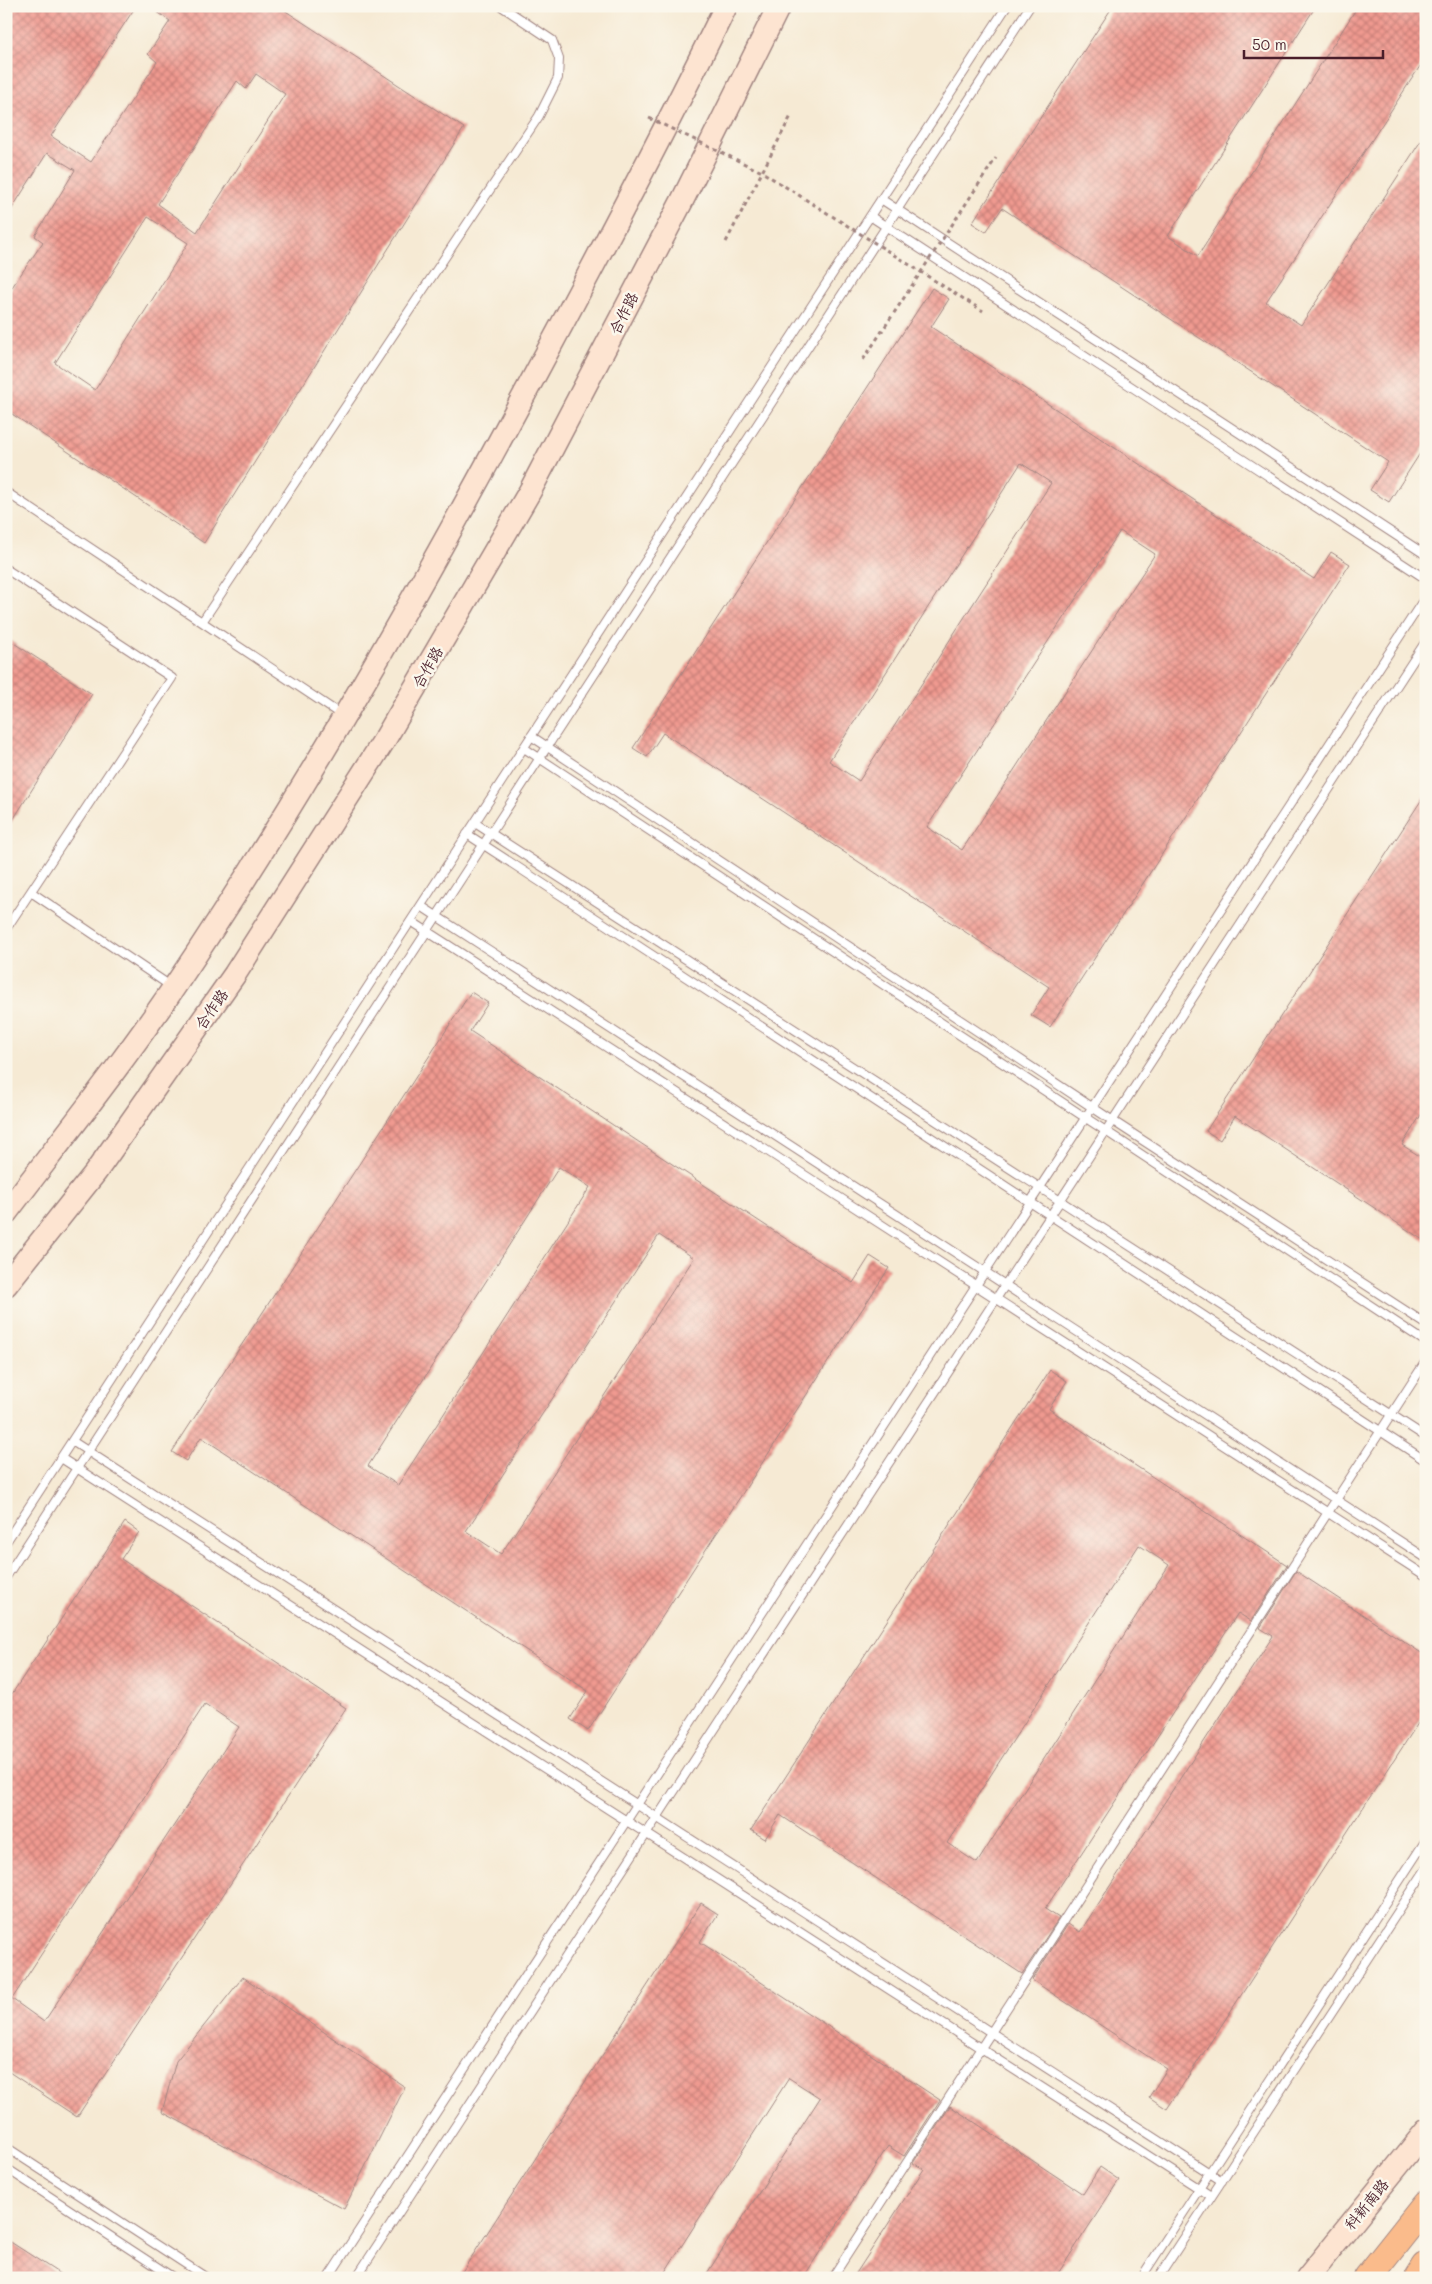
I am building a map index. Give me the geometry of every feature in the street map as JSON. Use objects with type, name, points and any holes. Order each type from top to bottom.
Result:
[{"type":"highway","points":[[1368,2278],[1426,2205]]},
{"type":"highway","points":[[1419,2278],[1426,2268]]},
{"type":"main road","points":[[6,1213],[110,1077],[173,988],[345,717],[470,496],[653,154],[726,6]]},
{"type":"main road","name":"合作路","points":[[6,1285],[95,1173],[235,974],[385,739],[530,492],[682,201],[779,6]]},
{"type":"main road","name":"科新南路","points":[[1307,2278],[1426,2131]]},
{"type":"lane","points":[[202,622],[539,116],[558,78],[558,59],[552,40],[501,6]]},
{"type":"lane","points":[[6,1542],[1007,6]]},
{"type":"lane","points":[[6,1577],[1030,6]]},
{"type":"lane","points":[[881,199],[1426,555]]},
{"type":"lane","points":[[870,216],[1426,579]]},
{"type":"lane","points":[[6,492],[345,717]]},
{"type":"lane","points":[[6,569],[172,678],[6,929]]},
{"type":"lane","points":[[328,2278],[1426,596]]},
{"type":"lane","points":[[356,2278],[1426,641]]},
{"type":"lane","points":[[532,736],[1112,1121],[1426,1324]]},
{"type":"lane","points":[[524,748],[1426,1342]]},
{"type":"lane","points":[[475,823],[1426,1437]]},
{"type":"lane","points":[[467,834],[1426,1460]]},
{"type":"lane","points":[[31,892],[173,988]]},
{"type":"lane","points":[[421,906],[1426,1558]]},
{"type":"lane","points":[[411,921],[1426,1576]]},
{"type":"lane","points":[[832,2278],[1426,1361]]},
{"type":"lane","points":[[72,1441],[1222,2181]]},
{"type":"lane","points":[[62,1458],[1211,2196]]},
{"type":"lane","points":[[1141,2278],[1426,1840]]},
{"type":"lane","points":[[1158,2278],[1426,1869]]},
{"type":"lane","points":[[6,2148],[207,2278]]},
{"type":"lane","points":[[6,2168],[174,2278]]},
{"type":"path","points":[[726,242],[792,114]]},
{"type":"path","points":[[649,118],[762,172],[983,311]]},
{"type":"path","points":[[863,360],[996,158]]},
{"type":"building","points":[[6,6],[136,6],[51,136],[91,162],[157,62],[148,54],[170,21],[149,6],[278,6],[464,128],[204,543],[6,410],[6,296],[43,242],[35,236],[75,170],[47,153],[6,218]],"holes":[[[256,74],[285,94],[197,232],[158,204],[237,81],[246,89]],[[148,217],[188,243],[95,390],[55,363]]]},
{"type":"building","points":[[1113,6],[1316,6],[1168,236],[1198,256],[1358,6],[1426,6],[1426,57],[1266,302],[1301,325],[1426,133],[1426,444],[1389,502],[1370,490],[1388,462],[1002,208],[986,232],[972,223]]},
{"type":"building","points":[[932,288],[949,299],[931,327],[1314,579],[1331,552],[1350,564],[1050,1027],[1031,1015],[1049,987],[663,733],[647,757],[633,748]],"holes":[[[1021,463],[1051,483],[859,781],[829,761]],[[1120,531],[1155,554],[962,850],[927,827]]]},
{"type":"building","points":[[6,638],[92,694],[6,831]]},
{"type":"building","points":[[1426,793],[1426,1107],[1402,1145],[1426,1160],[1426,1242],[1235,1116],[1220,1140],[1206,1131]]},
{"type":"building","points":[[471,992],[488,1003],[470,1031],[853,1283],[870,1256],[889,1268],[588,1731],[570,1719],[588,1691],[201,1437],[186,1461],[172,1452]],"holes":[[[559,1167],[590,1187],[398,1485],[368,1466]],[[659,1235],[694,1258],[501,1554],[466,1531]]]},
{"type":"building","points":[[1050,1370],[1067,1381],[1049,1409],[1287,1565],[1251,1621],[1238,1613],[1045,1909],[1059,1918],[1022,1974],[780,1815],[765,1839],[751,1830]],"holes":[[[1139,1545],[1169,1565],[977,1863],[947,1843]]]},
{"type":"building","points":[[125,1522],[139,1532],[121,1559],[346,1708],[77,2117],[6,2070],[6,1703]],"holes":[[[205,1704],[239,1727],[44,2022],[12,1999]]]},
{"type":"building","points":[[1296,1571],[1426,1656],[1426,1711],[1167,2109],[1149,2097],[1167,2069],[1032,1980],[1068,1924],[1080,1932],[1273,1636],[1260,1628]]},
{"type":"building","points":[[701,1903],[718,1914],[700,1942],[940,2100],[904,2156],[888,2146],[803,2278],[704,2278],[820,2098],[789,2078],[661,2278],[458,2278]]},
{"type":"building","points":[[243,1977],[405,2087],[344,2209],[162,2112],[176,2061]]},
{"type":"building","points":[[950,2106],[1083,2194],[1100,2167],[1119,2180],[1055,2278],[853,2278],[924,2169],[913,2163]]},
{"type":"building","points":[[6,2239],[66,2278],[6,2278]]}]
